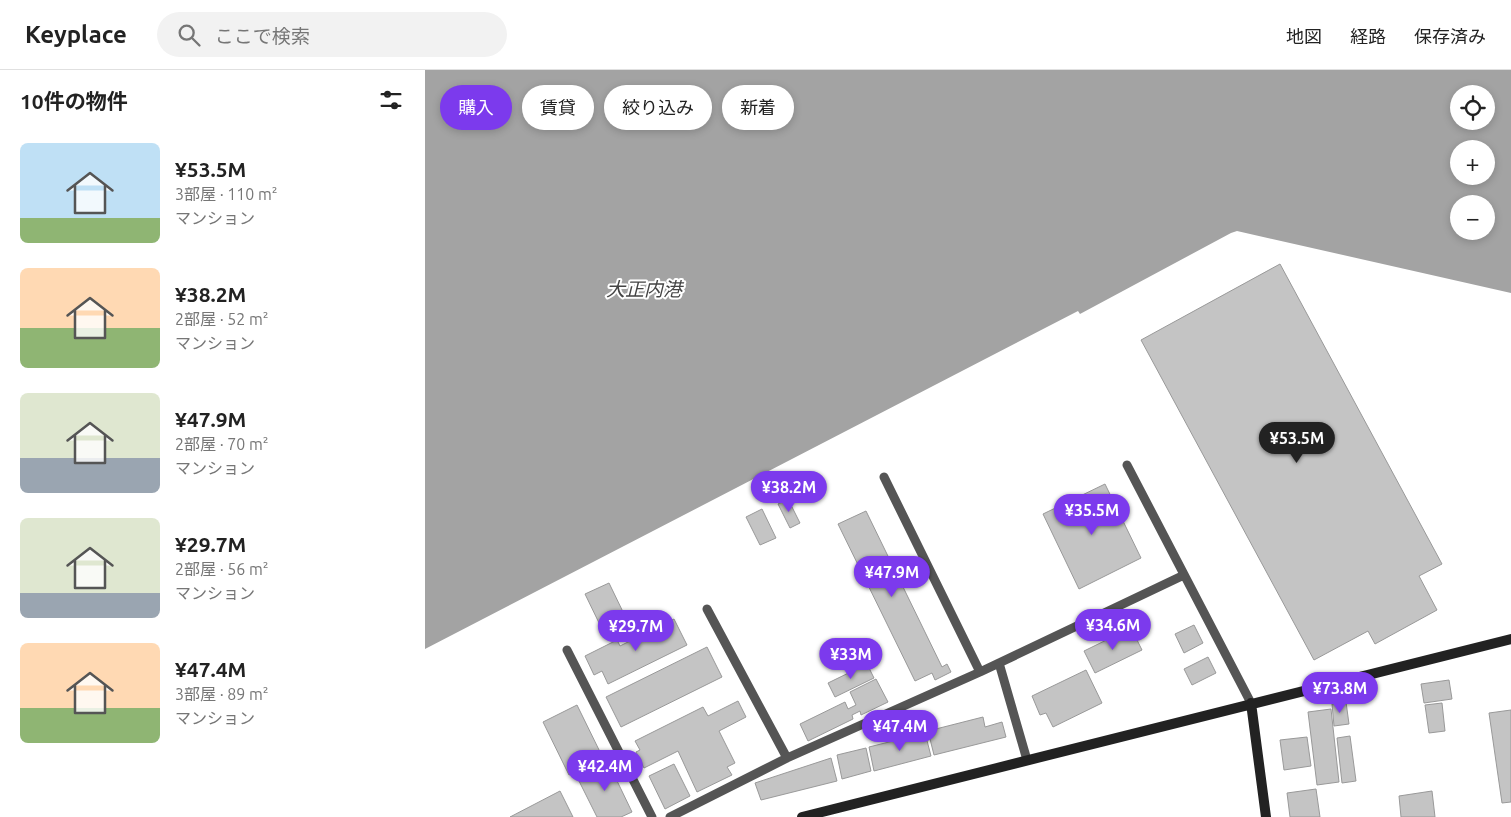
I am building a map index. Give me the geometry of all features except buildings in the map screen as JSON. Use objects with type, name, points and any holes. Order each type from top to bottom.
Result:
[{"type":"street","points":[[802,817],[1511,639]]},
{"type":"street","points":[[1251,703],[1266,817]]},
{"type":"lane","points":[[1127,465],[1251,703]]},
{"type":"lane","points":[[884,477],[980,672]]},
{"type":"lane","points":[[670,817],[787,758],[980,672],[1184,575]]},
{"type":"lane","points":[[707,609],[787,758]]},
{"type":"lane","points":[[567,650],[652,817]]},
{"type":"lane","points":[[999,663],[1027,760]]},
{"type":"water","name":"大正内港","points":[[425,70],[1511,70],[1511,293],[1237,231],[1080,314],[1078,311],[425,649]]}]
